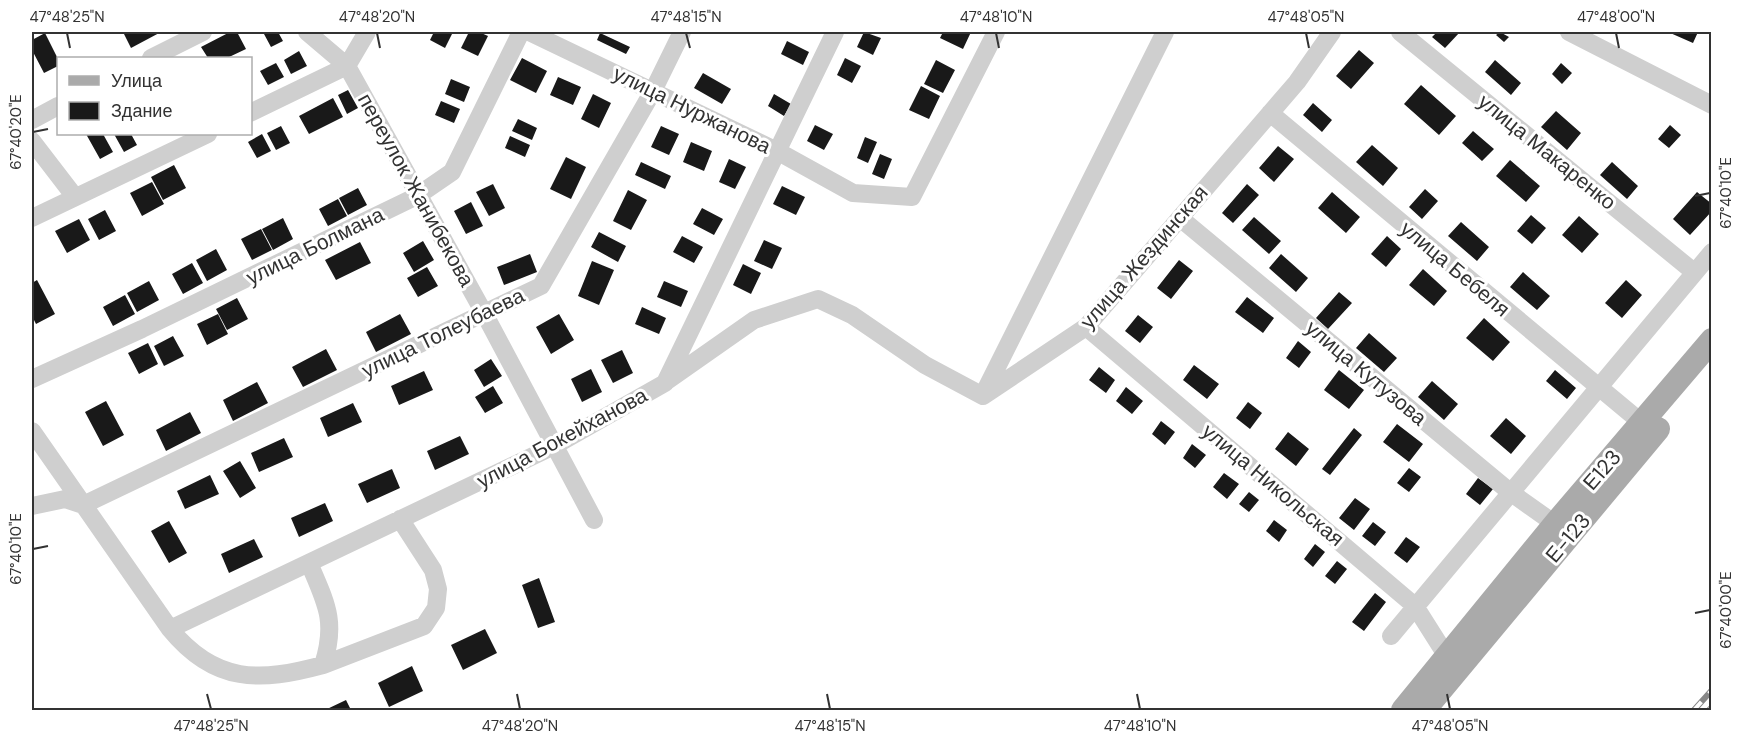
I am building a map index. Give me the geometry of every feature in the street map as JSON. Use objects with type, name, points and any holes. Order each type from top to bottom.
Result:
[{"type":"main road","name":"Е123","points":[[1446,655],[1712,340]]},
{"type":"main road","name":"Е-123","points":[[1424,711],[1712,364]]},
{"type":"main road","points":[[1403,711],[1446,655]]},
{"type":"street","points":[[153,57],[203,32]]},
{"type":"street","name":"переулок Жанибекова","points":[[307,32],[347,66],[417,196],[484,313],[594,520]]},
{"type":"street","points":[[252,112],[347,66],[367,32]]},
{"type":"street","name":"улица Болмана","points":[[32,379],[142,329],[417,196],[452,172],[521,32]]},
{"type":"street","name":"улица Нуржанова","points":[[529,32],[777,151],[854,193],[912,196],[996,32]]},
{"type":"street","name":"улица Толеубаева","points":[[83,505],[541,286],[653,91],[682,32]]},
{"type":"street","name":"улица Бокейханова","points":[[171,629],[554,446],[665,383],[835,32]]},
{"type":"street","points":[[665,383],[754,320],[818,299],[852,315],[926,365],[983,396],[1165,32]]},
{"type":"street","name":"улица Жездинская","points":[[983,396],[1086,327],[1297,82],[1332,32]]},
{"type":"street","name":"улица Макаренко","points":[[1400,32],[1694,272]]},
{"type":"street","points":[[1569,32],[1712,105]]},
{"type":"street","points":[[32,120],[57,107]]},
{"type":"street","name":"улица Бебеля","points":[[1270,113],[1597,388],[1642,423]]},
{"type":"street","points":[[32,218],[205,135]]},
{"type":"street","points":[[32,141],[75,197]]},
{"type":"street","name":"улица Кутузова","points":[[1180,218],[1510,492],[1555,524]]},
{"type":"street","points":[[1391,636],[1712,252]]},
{"type":"street","name":"улица Никольская","points":[[1086,327],[1415,606],[1446,655]]},
{"type":"street","points":[[32,431],[171,629],[193,654],[232,672],[271,677],[323,665],[424,626],[436,608],[438,589],[433,570],[400,519]]},
{"type":"street","points":[[32,506],[64,499],[83,505]]},
{"type":"street","points":[[309,563],[325,599],[332,629],[323,665]]},
{"type":"building","points":[[123,32],[161,32],[131,48]]},
{"type":"building","points":[[230,32],[237,32],[246,49],[229,57],[207,57],[201,47]]},
{"type":"building","points":[[278,32],[283,41],[271,47],[264,34]]},
{"type":"building","points":[[434,32],[453,32],[445,48],[430,40]]},
{"type":"building","points":[[469,32],[479,32],[488,36],[478,56],[461,48]]},
{"type":"building","points":[[864,32],[881,38],[873,55],[857,47]]},
{"type":"building","points":[[943,32],[971,32],[963,49],[940,38]]},
{"type":"building","points":[[1437,32],[1460,32],[1445,48],[1432,37]]},
{"type":"building","points":[[1500,32],[1509,37],[1504,42],[1496,35]]},
{"type":"building","points":[[1668,32],[1698,32],[1693,43]]},
{"type":"building","points":[[45,33],[57,57],[57,66],[44,73],[32,50],[32,40]]},
{"type":"building","points":[[600,33],[630,47],[626,54],[597,40]]},
{"type":"building","points":[[787,41],[809,52],[803,65],[781,54]]},
{"type":"building","points":[[1359,50],[1374,63],[1351,89],[1336,76]]},
{"type":"building","points":[[299,51],[307,66],[291,74],[284,60]]},
{"type":"building","points":[[522,58],[547,71],[536,93],[510,80]]},
{"type":"building","points":[[845,58],[861,66],[852,83],[837,75]]},
{"type":"building","points":[[936,60],[955,70],[943,93],[924,84]]},
{"type":"building","points":[[1495,60],[1521,83],[1511,95],[1485,72]]},
{"type":"building","points":[[276,63],[284,77],[268,85],[260,71]]},
{"type":"building","points":[[1561,63],[1572,73],[1562,84],[1552,74]]},
{"type":"building","points":[[703,73],[731,89],[722,104],[694,88]]},
{"type":"building","points":[[558,77],[581,87],[573,105],[550,95]]},
{"type":"building","points":[[451,79],[470,87],[464,102],[445,94]]},
{"type":"building","points":[[1421,85],[1456,116],[1439,135],[1404,104]]},
{"type":"building","points":[[921,86],[940,96],[929,119],[909,110]]},
{"type":"building","points":[[348,90],[358,108],[347,114],[338,95]]},
{"type":"building","points":[[593,94],[611,103],[599,128],[581,119]]},
{"type":"building","points":[[774,94],[791,104],[784,116],[768,106]]},
{"type":"building","points":[[333,98],[343,117],[309,134],[299,116]]},
{"type":"building","points":[[441,101],[460,109],[454,123],[435,115]]},
{"type":"building","points":[[1313,103],[1332,120],[1322,132],[1303,115]]},
{"type":"building","points":[[1556,111],[1581,133],[1567,150],[1541,127]]},
{"type":"building","points":[[518,119],[537,128],[532,140],[512,131]]},
{"type":"building","points":[[815,125],[833,134],[824,150],[807,141]]},
{"type":"building","points":[[1670,125],[1681,135],[1669,148],[1658,139]]},
{"type":"building","points":[[281,126],[290,143],[276,150],[267,133]]},
{"type":"building","points":[[661,126],[679,134],[669,155],[651,147]]},
{"type":"building","points":[[1473,131],[1494,149],[1482,161],[1462,143]]},
{"type":"building","points":[[262,134],[271,151],[257,158],[248,142]]},
{"type":"building","points":[[87,135],[104,135],[113,152],[100,159]]},
{"type":"building","points":[[115,135],[132,135],[137,145],[124,152]]},
{"type":"building","points":[[510,136],[530,145],[525,157],[505,148]]},
{"type":"building","points":[[865,137],[877,142],[868,163],[857,158]]},
{"type":"building","points":[[691,142],[712,151],[704,171],[683,162]]},
{"type":"building","points":[[1372,145],[1398,168],[1383,186],[1356,162]]},
{"type":"building","points":[[1278,146],[1294,159],[1274,182],[1259,168]]},
{"type":"building","points":[[880,154],[892,159],[884,179],[872,174]]},
{"type":"building","points":[[566,157],[586,167],[571,199],[550,189]]},
{"type":"building","points":[[729,159],[746,167],[735,189],[719,182]]},
{"type":"building","points":[[1510,160],[1540,186],[1526,202],[1496,176]]},
{"type":"building","points":[[641,162],[671,176],[665,189],[635,175]]},
{"type":"building","points":[[1612,162],[1638,186],[1627,199],[1600,175]]},
{"type":"building","points":[[174,165],[186,188],[163,200],[151,177]]},
{"type":"building","points":[[152,182],[164,204],[142,216],[130,193]]},
{"type":"building","points":[[493,184],[505,208],[489,216],[476,192]]},
{"type":"building","points":[[1247,184],[1259,195],[1233,223],[1222,213]]},
{"type":"building","points":[[782,186],[805,197],[796,215],[773,204]]},
{"type":"building","points":[[358,188],[367,205],[348,215],[339,198]]},
{"type":"building","points":[[1425,189],[1438,201],[1422,219],[1409,207]]},
{"type":"building","points":[[628,190],[647,200],[631,230],[613,221]]},
{"type":"building","points":[[1332,192],[1360,217],[1346,233],[1318,208]]},
{"type":"building","points":[[1697,192],[1712,204],[1712,211],[1690,235],[1673,219]]},
{"type":"building","points":[[338,199],[347,216],[328,226],[319,209]]},
{"type":"building","points":[[471,202],[483,226],[466,234],[454,211]]},
{"type":"building","points":[[702,208],[723,219],[714,235],[693,224]]},
{"type":"building","points":[[105,210],[116,231],[99,240],[88,219]]},
{"type":"building","points":[[1531,215],[1546,228],[1532,244],[1517,231]]},
{"type":"building","points":[[1579,216],[1599,234],[1582,253],[1562,235]]},
{"type":"building","points":[[1254,217],[1281,241],[1269,254],[1242,230]]},
{"type":"building","points":[[283,218],[293,239],[273,250],[262,229]]},
{"type":"building","points":[[79,219],[90,240],[67,253],[55,231]]},
{"type":"building","points":[[1461,222],[1489,247],[1477,261],[1448,236]]},
{"type":"building","points":[[261,229],[272,250],[252,260],[241,239]]},
{"type":"building","points":[[599,232],[626,246],[618,262],[591,247]]},
{"type":"building","points":[[682,236],[703,247],[694,263],[673,252]]},
{"type":"building","points":[[1387,236],[1401,249],[1386,267],[1371,254]]},
{"type":"building","points":[[764,240],[782,248],[772,269],[754,261]]},
{"type":"building","points":[[423,241],[434,260],[414,272],[403,253]]},
{"type":"building","points":[[360,242],[371,263],[336,280],[325,260]]},
{"type":"building","points":[[216,249],[227,270],[207,281],[196,260]]},
{"type":"building","points":[[530,254],[537,272],[504,285],[497,267]]},
{"type":"building","points":[[1281,254],[1308,278],[1296,292],[1269,268]]},
{"type":"building","points":[[1179,260],[1193,271],[1171,299],[1157,288]]},
{"type":"building","points":[[592,261],[614,270],[599,305],[578,296]]},
{"type":"building","points":[[192,263],[203,283],[183,294],[172,274]]},
{"type":"building","points":[[743,264],[761,273],[751,294],[733,285]]},
{"type":"building","points":[[427,267],[438,286],[418,297],[407,278]]},
{"type":"building","points":[[1423,269],[1447,291],[1434,306],[1409,285]]},
{"type":"building","points":[[1523,272],[1550,296],[1537,310],[1510,287]]},
{"type":"building","points":[[37,280],[55,314],[36,324],[32,316],[32,283]]},
{"type":"building","points":[[1626,280],[1642,295],[1622,318],[1605,303]]},
{"type":"building","points":[[149,281],[159,300],[137,312],[127,293]]},
{"type":"building","points":[[664,281],[688,291],[681,307],[657,297]]},
{"type":"building","points":[[1339,292],[1352,303],[1328,329],[1316,318]]},
{"type":"building","points":[[125,295],[135,314],[113,326],[103,307]]},
{"type":"building","points":[[1247,297],[1274,318],[1263,333],[1235,312]]},
{"type":"building","points":[[237,298],[248,319],[227,330],[216,309]]},
{"type":"building","points":[[642,307],[666,318],[659,334],[635,324]]},
{"type":"building","points":[[218,314],[228,334],[207,345],[197,324]]},
{"type":"building","points":[[400,314],[411,334],[376,352],[366,332]]},
{"type":"building","points":[[559,314],[574,340],[551,354],[536,327]]},
{"type":"building","points":[[1138,315],[1153,327],[1140,343],[1125,331]]},
{"type":"building","points":[[1484,318],[1510,342],[1493,361],[1466,338]]},
{"type":"building","points":[[1369,333],[1397,358],[1384,372],[1356,348]]},
{"type":"building","points":[[173,336],[184,356],[164,366],[154,346]]},
{"type":"building","points":[[1298,341],[1311,352],[1299,368],[1286,358]]},
{"type":"building","points":[[148,343],[158,364],[139,374],[128,353]]},
{"type":"building","points":[[326,349],[337,370],[303,387],[292,367]]},
{"type":"building","points":[[622,350],[633,373],[613,383],[601,360]]},
{"type":"building","points":[[491,359],[502,376],[484,387],[474,370]]},
{"type":"building","points":[[1194,365],[1219,384],[1207,399],[1183,380]]},
{"type":"building","points":[[1099,367],[1115,380],[1106,393],[1089,380]]},
{"type":"building","points":[[591,369],[602,392],[582,402],[571,379]]},
{"type":"building","points":[[1339,370],[1364,390],[1349,409],[1324,390]]},
{"type":"building","points":[[1555,370],[1576,388],[1567,399],[1546,381]]},
{"type":"building","points":[[424,371],[433,390],[399,405],[391,386]]},
{"type":"building","points":[[1432,381],[1458,404],[1444,420],[1418,397]]},
{"type":"building","points":[[257,382],[268,403],[233,421],[223,400]]},
{"type":"building","points":[[493,386],[503,403],[485,413],[475,397]]},
{"type":"building","points":[[1126,387],[1143,401],[1132,414],[1116,401]]},
{"type":"building","points":[[106,401],[124,435],[103,446],[85,412]]},
{"type":"building","points":[[1248,402],[1262,413],[1250,429],[1236,418]]},
{"type":"building","points":[[353,403],[362,422],[328,437],[320,418]]},
{"type":"building","points":[[190,412],[201,433],[166,451],[156,430]]},
{"type":"building","points":[[1506,418],[1526,436],[1511,454],[1490,436]]},
{"type":"building","points":[[1161,421],[1175,432],[1165,445],[1152,434]]},
{"type":"building","points":[[1397,424],[1423,444],[1409,462],[1383,442]]},
{"type":"building","points":[[1354,428],[1362,435],[1330,475],[1322,469]]},
{"type":"building","points":[[1288,432],[1309,449],[1296,466],[1275,449]]},
{"type":"building","points":[[460,436],[469,454],[435,470],[427,451]]},
{"type":"building","points":[[284,438],[293,457],[259,472],[251,453]]},
{"type":"building","points":[[1192,444],[1206,455],[1195,468],[1183,458]]},
{"type":"building","points":[[240,461],[256,488],[240,498],[223,471]]},
{"type":"building","points":[[1409,468],[1421,477],[1409,492],[1397,483]]},
{"type":"building","points":[[392,469],[400,488],[367,503],[358,484]]},
{"type":"building","points":[[1224,473],[1239,484],[1227,499],[1213,487]]},
{"type":"building","points":[[210,475],[219,494],[185,509],[177,491]]},
{"type":"building","points":[[1478,478],[1493,489],[1480,505],[1466,494]]},
{"type":"building","points":[[1249,492],[1259,500],[1249,512],[1239,504]]},
{"type":"building","points":[[1355,498],[1370,509],[1354,530],[1339,518]]},
{"type":"building","points":[[325,503],[333,521],[299,537],[291,518]]},
{"type":"building","points":[[1274,520],[1287,530],[1279,542],[1266,531]]},
{"type":"building","points":[[169,521],[187,553],[169,563],[151,531]]},
{"type":"building","points":[[1373,522],[1386,532],[1375,546],[1362,536]]},
{"type":"building","points":[[1406,537],[1420,547],[1407,563],[1394,553]]},
{"type":"building","points":[[254,539],[263,557],[229,573],[221,554]]},
{"type":"building","points":[[1315,544],[1325,552],[1313,567],[1304,559]]},
{"type":"building","points":[[1337,561],[1347,569],[1335,584],[1325,576]]},
{"type":"building","points":[[539,578],[555,622],[538,628],[522,585]]},
{"type":"building","points":[[1375,593],[1386,602],[1364,631],[1352,622]]},
{"type":"building","points":[[485,629],[497,653],[463,670],[451,645]]},
{"type":"building","points":[[412,666],[423,691],[389,707],[378,683]]},
{"type":"building","points":[[346,700],[351,710],[325,710]]},
{"type":"railway","points":[[1694,710],[1712,690]]},
{"type":"railway","points":[[1709,710],[1712,707]]}]
